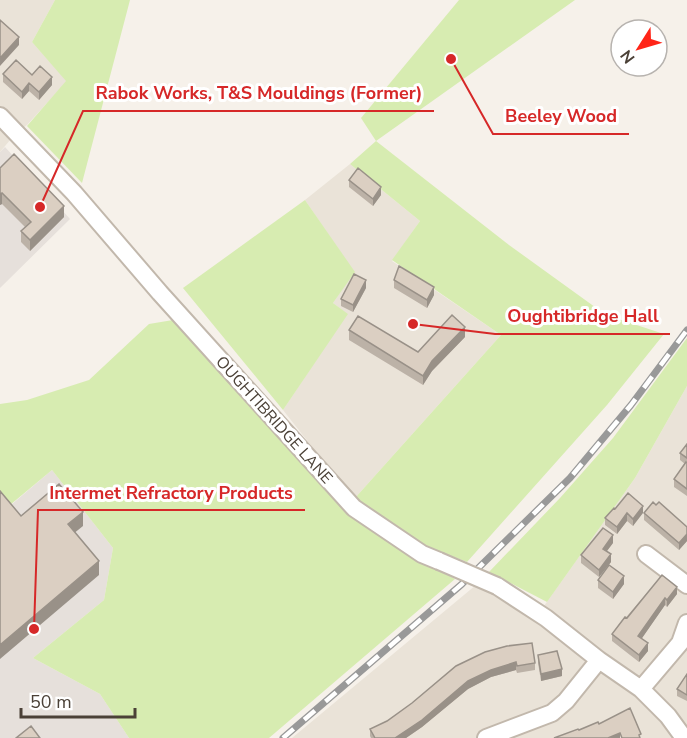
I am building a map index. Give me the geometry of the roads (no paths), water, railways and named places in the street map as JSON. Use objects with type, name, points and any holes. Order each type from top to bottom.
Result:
[{"type":"street","name":"OUGHTIBRIDGE LANE","points":[[1,121],[74,192],[160,293],[354,508],[422,554],[497,586],[546,618],[599,660],[641,689],[668,716],[684,738]]},
{"type":"street","points":[[646,554],[687,585]]},
{"type":"street","points":[[641,689],[680,643],[687,623]]},
{"type":"street","points":[[486,738],[552,713],[566,701],[599,660]]},
{"type":"railway","points":[[283,738],[462,584],[570,478],[631,405],[687,330]]},
{"type":"place","name":"Beeley Wood","points":[[451,59]]},
{"type":"place","name":"Rabok Works, T&S Mouldings (Former)","points":[[40,207]]},
{"type":"place","name":"Oughtibridge Hall","points":[[413,324]]},
{"type":"place","name":"Intermet Refractory Products","points":[[34,629]]}]
